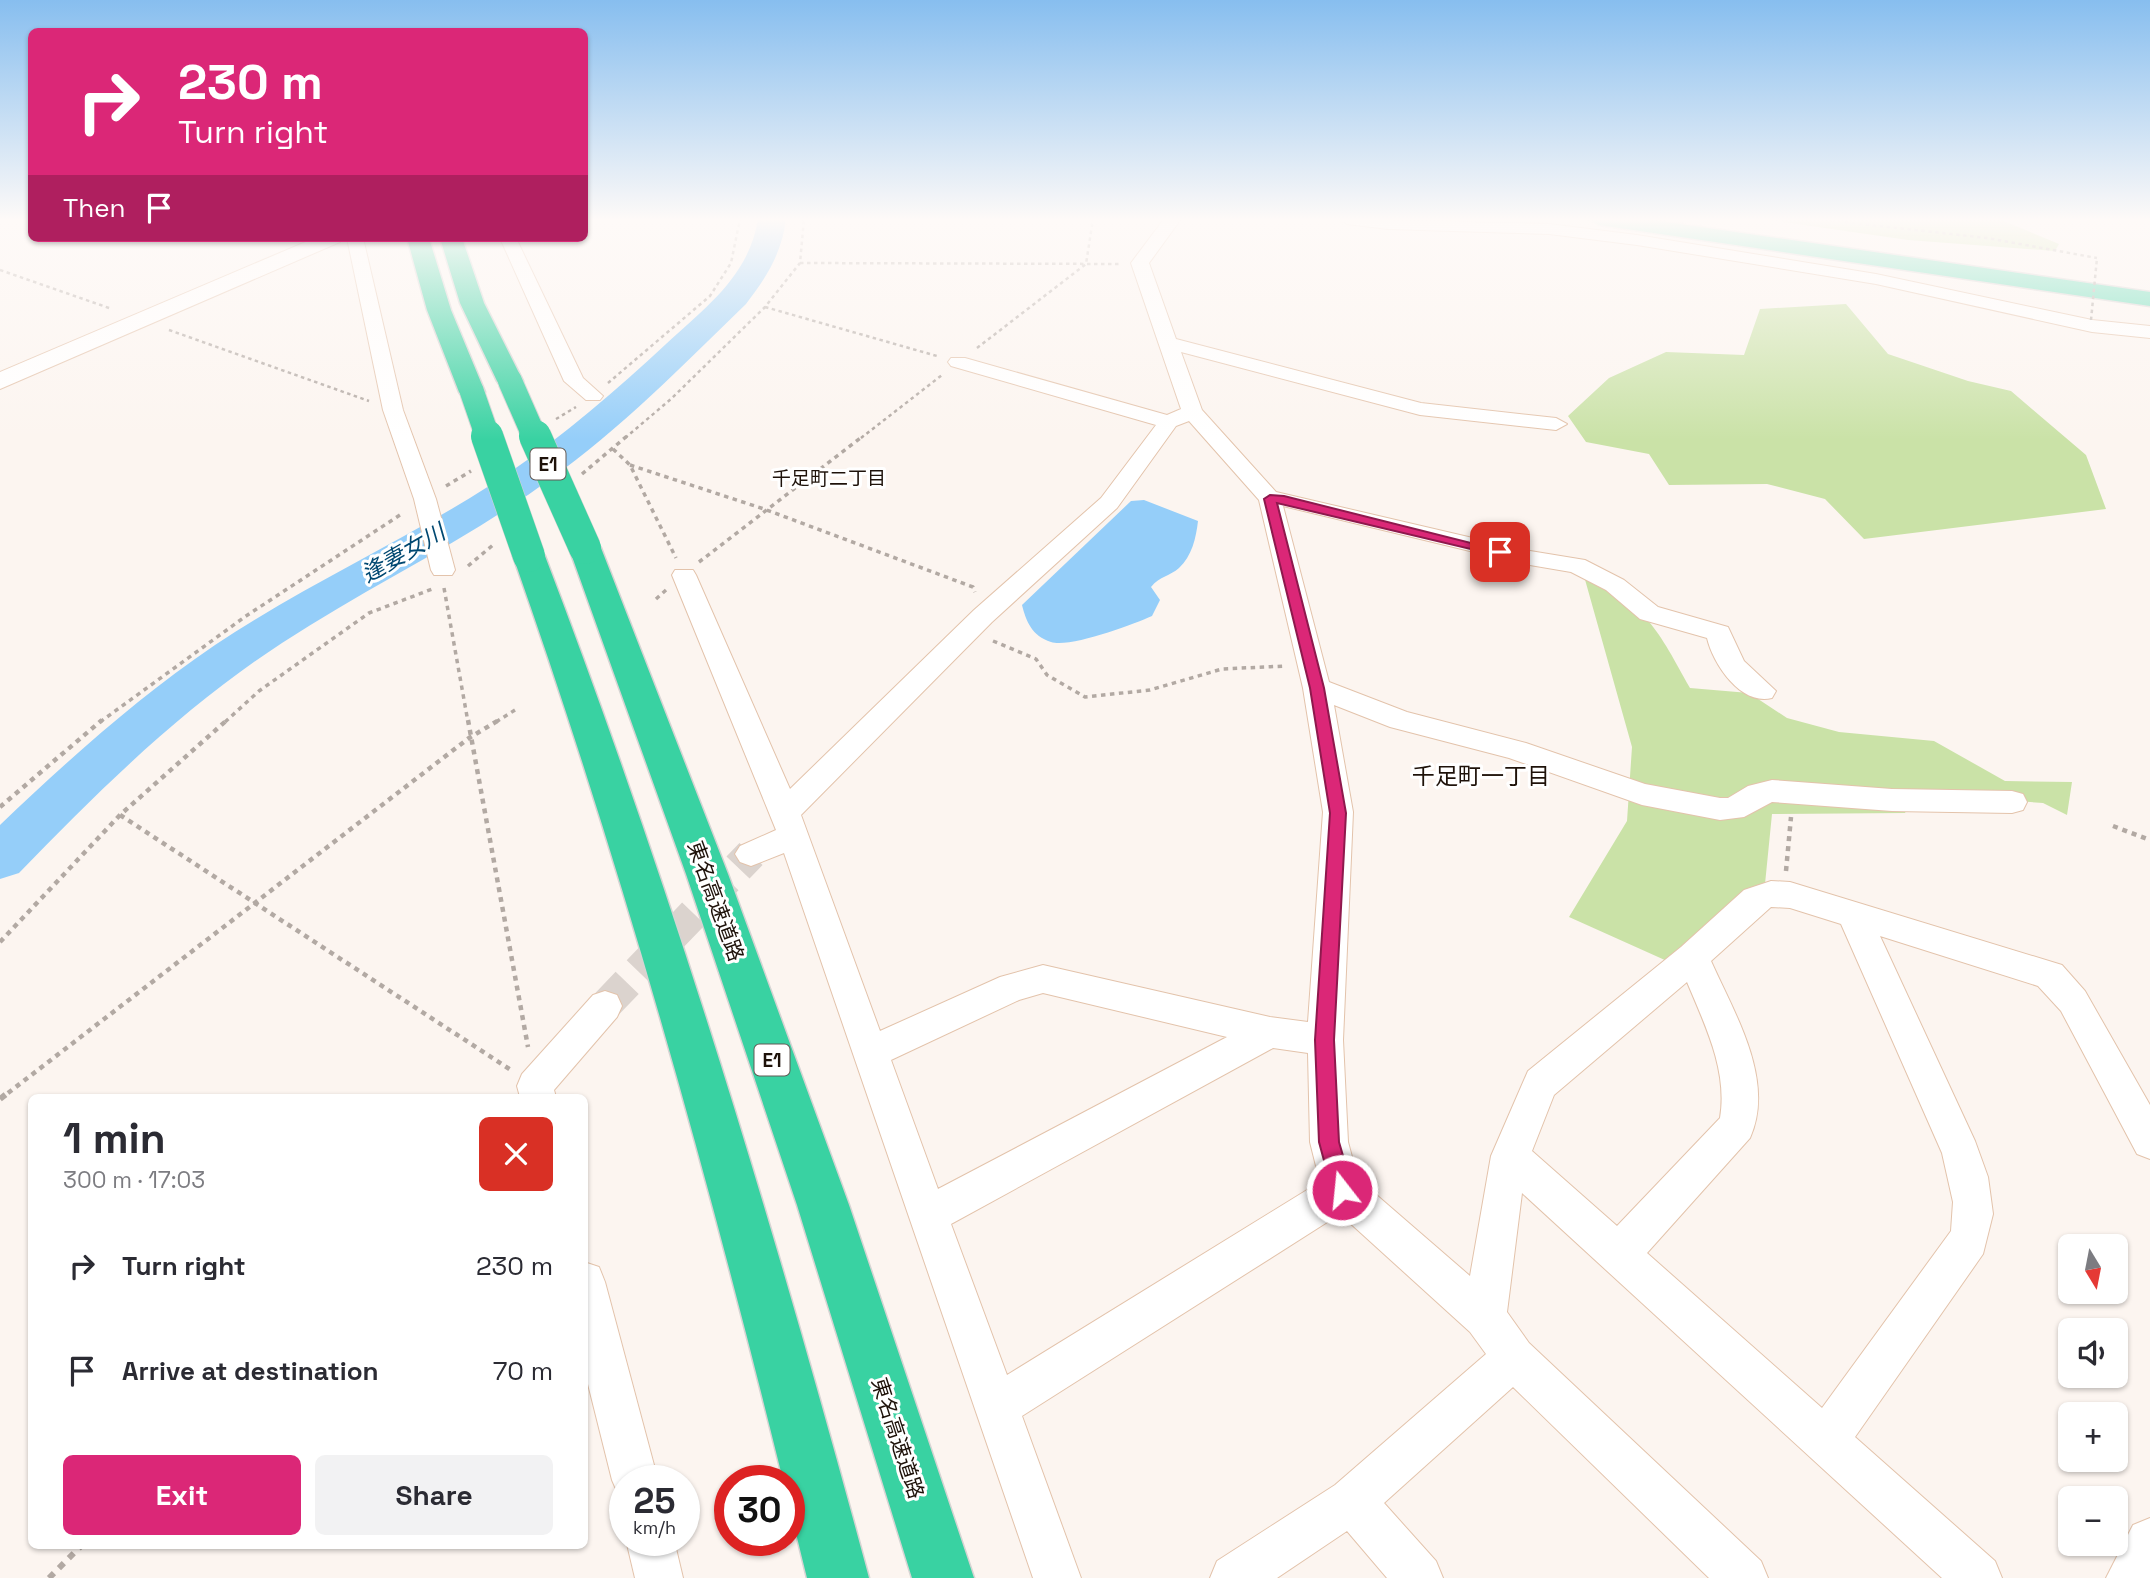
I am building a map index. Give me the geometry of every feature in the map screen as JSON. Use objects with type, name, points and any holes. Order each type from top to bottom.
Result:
[{"type":"highway","name":"E1","points":[[434,293],[472,392],[620,811],[688,1027],[797,1414],[838,1578]]},
{"type":"highway","name":"東名高速道路","points":[[469,293],[584,548],[707,874],[819,1192],[943,1578]]},
{"type":"highway","points":[[2055,293],[2150,307]]},
{"type":"highway","points":[[2107,293],[2150,299]]},
{"type":"street","points":[[0,381],[205,293]]},
{"type":"street","points":[[367,293],[393,410],[425,499],[443,578]]},
{"type":"street","points":[[533,293],[574,381],[593,396]]},
{"type":"street","points":[[1151,293],[1192,412],[1270,499],[1314,677],[1338,813],[1325,1040],[1329,1142],[1342,1190],[1485,1317],[1514,1358],[1744,1578]]},
{"type":"street","points":[[1936,293],[2092,326],[2150,332]]},
{"type":"street","points":[[1169,343],[1420,409],[1556,424]]},
{"type":"street","points":[[958,362],[1169,422]]},
{"type":"street","points":[[751,854],[788,824],[976,623],[1109,503],[1169,422],[1192,412]]},
{"type":"street","points":[[1270,499],[1284,499],[1524,557],[1576,565],[1595,572],[1649,613],[1719,633],[1731,664],[1747,681],[1762,691]]},
{"type":"street","points":[[684,575],[788,824],[1057,1578]]},
{"type":"street","points":[[1314,677],[1400,720],[1516,750],[1642,794],[1720,809],[1733,809],[1759,794],[1794,792],[1892,800],[2012,802]]},
{"type":"street","points":[[1485,1317],[1510,1156],[1527,1106],[1541,1083],[1693,957],[1755,899],[1784,894],[2050,975],[2059,981],[2150,1141]]},
{"type":"street","points":[[1827,1439],[1969,1240],[1975,1221],[1975,1205],[1968,1171],[1956,1140],[1853,913]]},
{"type":"street","points":[[1618,1255],[1737,1126],[1741,1110],[1740,1077],[1693,957]]},
{"type":"street","points":[[871,1052],[1012,987],[1043,979],[1270,1032],[1325,1040]]},
{"type":"street","points":[[537,1092],[605,1006]]},
{"type":"street","points":[[929,1215],[1270,1032]]},
{"type":"street","points":[[1510,1156],[1827,1439],[1978,1578]]},
{"type":"street","points":[[996,1407],[1342,1190]]},
{"type":"street","points":[[588,1298],[631,1465]]},
{"type":"street","points":[[1234,1578],[1352,1501],[1514,1358]]},
{"type":"street","points":[[1352,1501],[1419,1578]]},
{"type":"street","points":[[2130,1578],[2150,1542]]},
{"type":"street","points":[[654,1556],[659,1578]]},
{"type":"path","points":[[64,293],[393,410]]},
{"type":"path","points":[[548,424],[593,396],[712,293]]},
{"type":"path","points":[[776,293],[671,399],[613,449],[630,465],[684,575],[764,509],[1049,293]]},
{"type":"path","points":[[2091,320],[2094,293]]},
{"type":"path","points":[[765,307],[958,362]]},
{"type":"path","points":[[0,807],[40,770],[208,640],[481,465]]},
{"type":"path","points":[[630,465],[764,509],[973,587],[976,623],[1036,659],[1038,666],[1047,675],[1085,697],[1150,690],[1222,669],[1314,677]]},
{"type":"path","points":[[0,942],[120,816],[259,691],[369,613],[443,578],[469,737],[537,1092]]},
{"type":"path","points":[[0,1099],[469,737],[515,710]]},
{"type":"path","points":[[1784,894],[1794,792]]},
{"type":"path","points":[[120,816],[256,901],[537,1092]]},
{"type":"path","points":[[2113,826],[2150,840]]},
{"type":"path","points":[[49,1578],[78,1549]]},
{"type":"green space","points":[[1846,304],[1888,354],[1968,381],[2011,391],[2086,455],[2106,509],[1864,539],[1825,499],[1767,484],[1669,485],[1649,454],[1586,442],[1568,416],[1609,378],[1666,352],[1744,355],[1760,309]]},
{"type":"green space","points":[[1584,576],[1622,597],[1649,621],[1690,688],[1749,693],[1787,718],[1839,732],[1934,741],[2005,781],[2072,782],[2067,815],[2043,803],[1914,794],[1905,813],[1772,814],[1765,884],[1667,961],[1569,917],[1627,821],[1632,747]]},
{"type":"water","points":[[1144,500],[1198,521],[1193,546],[1187,558],[1176,571],[1151,587],[1160,600],[1152,616],[1116,630],[1072,642],[1051,642],[1039,636],[1028,622],[1022,605],[1131,501]]},
{"type":"waterway","name":"逢妻女川","points":[[0,858],[127,738],[195,682],[267,632],[437,535],[536,472],[588,432],[638,388],[738,293]]},
{"type":"tunnel","points":[[605,1006],[751,854]]},
{"type":"district","name":"千足町二丁目","points":[[829,478]]},
{"type":"district","name":"千足町一丁目","points":[[1481,776]]},
{"type":"route","points":[[1342,1190],[1329,1142],[1325,1040],[1338,813],[1317,688],[1270,499],[1284,499],[1500,552]]}]
